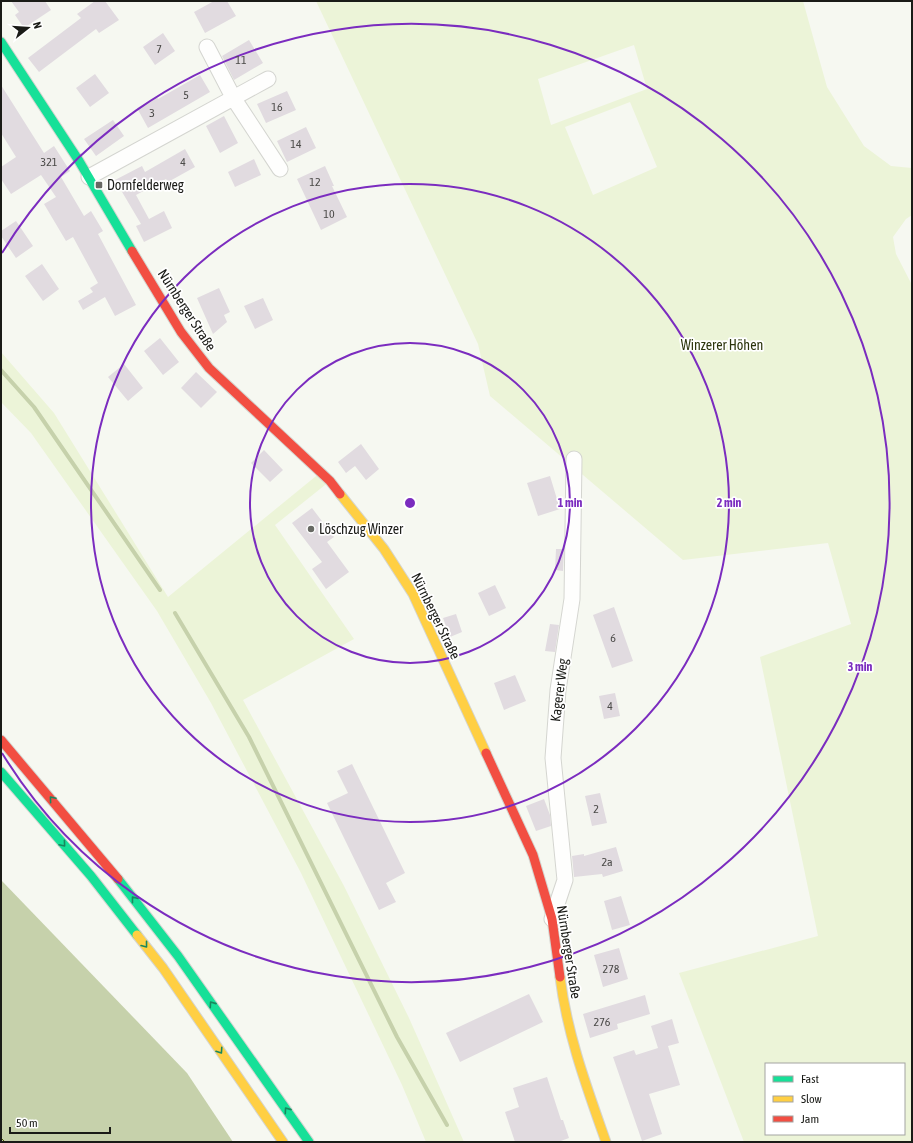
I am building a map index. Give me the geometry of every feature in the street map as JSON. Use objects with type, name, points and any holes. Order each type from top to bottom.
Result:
[{"type":"street","name":"Nürnberger Straße","points":[[1,42],[89,176],[181,332],[209,368],[330,481],[384,548],[409,588],[533,855],[552,919],[564,1009],[590,1097],[606,1142]]},
{"type":"street","points":[[207,48],[234,99],[280,169]]},
{"type":"street","points":[[89,176],[234,99],[268,79]]},
{"type":"street","name":"Kagerer Weg","points":[[552,919],[565,880],[553,758],[558,690],[572,599],[574,459]]},
{"type":"street","points":[[1,740],[108,866],[178,956],[309,1142]]},
{"type":"street","points":[[1,772],[91,876],[163,968],[283,1142]]},
{"type":"green space","name":"Winzerer Höhen","points":[[316,1],[803,1],[827,87],[864,146],[891,166],[912,168],[912,215],[906,219],[893,237],[896,254],[912,285],[912,1142],[744,1142],[679,973],[818,936],[760,657],[851,624],[828,543],[683,560],[490,396],[478,344]],"holes":[[[634,45],[647,89],[551,125],[538,79]],[[630,102],[657,167],[593,195],[565,127]]]},
{"type":"green space","points":[[1,352],[54,413],[168,597],[321,472],[330,481],[275,525],[354,639],[243,700],[344,886],[409,1018],[464,1142],[426,1142],[402,1085],[301,873],[211,703],[157,611],[31,433],[1,402]]},
{"type":"shaded area","points":[[1,880],[187,1073],[233,1142],[1,1142]]},
{"type":"building","points":[[11,1],[45,1],[51,10],[24,28],[15,15],[19,12]]},
{"type":"building","points":[[95,1],[105,1],[119,20],[99,33],[96,29],[39,72],[28,58],[81,18],[77,14]]},
{"type":"building","points":[[214,1],[227,1],[236,16],[205,33],[194,12]]},
{"type":"building","points":[[163,33],[175,51],[155,65],[143,47]]},
{"type":"building","points":[[249,40],[263,63],[234,80],[222,56]]},
{"type":"building","points":[[95,74],[109,93],[90,107],[76,88]]},
{"type":"building","points":[[200,75],[210,92],[148,128],[137,108],[157,97],[158,99]]},
{"type":"building","points":[[1,85],[44,153],[54,146],[70,171],[61,177],[84,216],[91,211],[103,231],[98,234],[136,305],[115,316],[105,297],[83,310],[78,301],[93,292],[90,288],[98,283],[73,237],[66,241],[44,204],[56,197],[41,175],[11,194],[1,179],[1,167],[16,157],[1,133]]},
{"type":"building","points":[[287,91],[296,110],[266,123],[257,104]]},
{"type":"building","points":[[224,116],[238,143],[220,153],[206,126]]},
{"type":"building","points":[[113,120],[124,136],[96,156],[84,139]]},
{"type":"building","points":[[306,127],[316,148],[287,162],[277,141]]},
{"type":"building","points":[[185,149],[195,167],[168,182],[166,179],[136,195],[149,219],[164,211],[172,228],[144,242],[136,226],[141,224],[115,180],[142,166],[145,172]]},
{"type":"building","points":[[254,159],[261,175],[235,187],[228,172]]},
{"type":"building","points":[[325,166],[334,186],[332,186],[347,217],[321,230],[297,179]]},
{"type":"building","points":[[16,221],[33,246],[16,258],[1,236],[1,231]]},
{"type":"building","points":[[42,264],[59,289],[43,301],[25,276]]},
{"type":"building","points":[[219,288],[230,312],[224,315],[227,322],[213,334],[197,298]]},
{"type":"building","points":[[263,298],[273,320],[255,329],[244,306]]},
{"type":"building","points":[[160,338],[179,362],[163,375],[144,351]]},
{"type":"building","points":[[124,364],[143,388],[128,401],[108,377]]},
{"type":"building","points":[[196,372],[217,392],[201,408],[181,388]]},
{"type":"building","points":[[361,444],[379,469],[366,480],[355,466],[346,473],[338,462]]},
{"type":"building","points":[[264,450],[283,470],[270,482],[251,463]]},
{"type":"building","points":[[550,476],[560,509],[538,516],[527,483]]},
{"type":"building","points":[[312,508],[334,537],[327,542],[349,572],[326,589],[312,569],[322,562],[292,523]]},
{"type":"building","points":[[556,549],[564,549],[563,571],[555,570]]},
{"type":"building","points":[[495,585],[506,608],[489,616],[478,593]]},
{"type":"building","points":[[614,607],[633,661],[612,668],[593,615]]},
{"type":"building","points":[[456,614],[462,632],[450,637],[443,618]]},
{"type":"building","points":[[550,624],[559,625],[555,652],[545,651]]},
{"type":"building","points":[[515,675],[526,701],[504,710],[494,683]]},
{"type":"building","points":[[615,693],[620,716],[604,719],[599,696]]},
{"type":"building","points":[[352,764],[405,873],[386,883],[396,902],[379,910],[327,803],[348,793],[337,771]]},
{"type":"building","points":[[600,793],[607,823],[592,826],[585,796]]},
{"type":"building","points":[[544,799],[550,815],[551,826],[536,831],[526,806]]},
{"type":"building","points":[[616,847],[623,871],[603,877],[602,874],[574,877],[572,856],[584,854],[584,856]]},
{"type":"building","points":[[621,896],[630,925],[612,930],[604,901]]},
{"type":"building","points":[[619,948],[628,979],[603,987],[594,955]]},
{"type":"building","points":[[529,994],[543,1022],[460,1062],[446,1033]]},
{"type":"building","points":[[645,995],[650,1014],[617,1024],[618,1029],[590,1038],[583,1014]]},
{"type":"building","points":[[672,1019],[679,1043],[668,1046],[680,1085],[649,1094],[662,1134],[642,1141],[613,1057],[634,1050],[636,1055],[658,1048],[651,1026]]},
{"type":"building","points":[[547,1077],[561,1120],[563,1120],[569,1138],[558,1142],[515,1142],[505,1112],[519,1107],[513,1088]]},
{"type":"waterway","points":[[1,370],[34,407],[160,590]]},
{"type":"waterway","points":[[175,613],[249,737],[397,1037],[447,1125]]},
{"type":"ferry route","points":[[1,1138],[5,1142]]},
{"type":"traffic: fast","points":[[1,42],[79,161],[132,251]]},
{"type":"traffic: fast","points":[[1,772],[91,876],[137,935]]},
{"type":"traffic: fast","points":[[118,879],[178,956],[309,1142]]},
{"type":"traffic: slow","points":[[340,494],[384,549],[413,594],[486,753]]},
{"type":"traffic: slow","points":[[137,935],[163,968],[283,1142]]},
{"type":"traffic: slow","points":[[560,977],[567,1019],[585,1081],[606,1142]]},
{"type":"traffic: jam","points":[[132,251],[181,332],[209,368],[330,481],[340,494]]},
{"type":"traffic: jam","points":[[1,740],[118,879]]},
{"type":"traffic: jam","points":[[486,753],[533,855],[552,919],[560,977]]},
{"type":"place","name":"Dornfelderweg","points":[[99,185]]},
{"type":"place","name":"Löschzug Winzer","points":[[311,529]]}]
